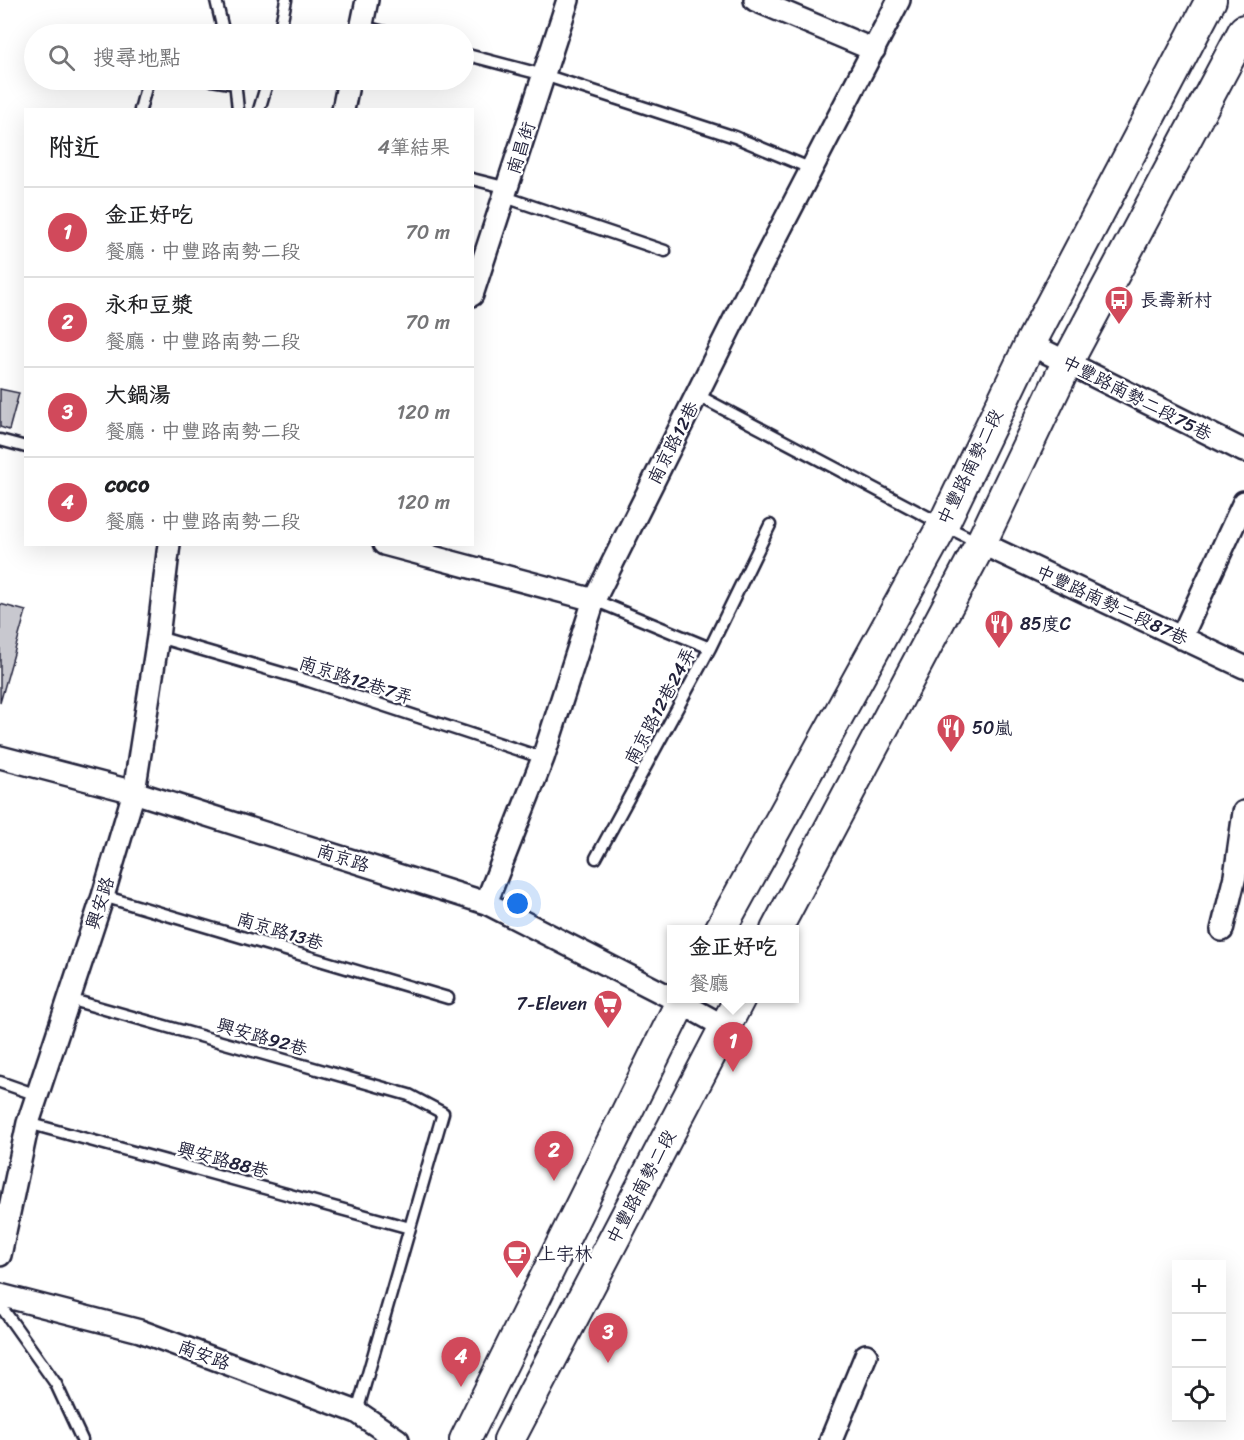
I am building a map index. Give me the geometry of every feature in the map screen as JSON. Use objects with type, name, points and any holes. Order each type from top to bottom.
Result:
[{"type":"main road","name":"中豐路南勢二段","points":[[723,925],[943,525],[1030,344],[1211,0]]},
{"type":"main road","points":[[779,925],[981,543],[1067,363],[1244,30]]},
{"type":"main road","points":[[465,1440],[675,1003]]},
{"type":"main road","name":"中豐路南勢二段","points":[[509,1440],[738,1003]]},
{"type":"street","points":[[361,24],[367,0]]},
{"type":"street","name":"南昌街","points":[[474,289],[568,0]]},
{"type":"street","points":[[755,0],[874,50]]},
{"type":"street","name":"南京路12巷","points":[[486,903],[543,758],[594,600],[900,0]]},
{"type":"street","points":[[343,108],[347,90]]},
{"type":"street","name":"中豐路南勢二段75巷","points":[[1030,344],[1244,452]]},
{"type":"street","points":[[1180,638],[1244,502]]},
{"type":"street","name":"中豐路南勢二段87巷","points":[[981,543],[1244,667]]},
{"type":"street","name":"興安路","points":[[0,1255],[28,1123],[103,896],[134,792],[158,638],[169,546]]},
{"type":"street","points":[[395,546],[594,600]]},
{"type":"street","name":"南京路","points":[[0,757],[134,792],[486,903],[667,995]]},
{"type":"street","points":[[1221,930],[1235,876],[1244,812]]},
{"type":"street","name":"南京路","points":[[681,1003],[724,1027]]},
{"type":"street","name":"南安路","points":[[0,1295],[140,1331],[357,1412],[398,1440]]},
{"type":"street","points":[[831,1440],[866,1355]]},
{"type":"lane","points":[[216,0],[222,24]]},
{"type":"lane","points":[[281,24],[286,0]]},
{"type":"lane","points":[[474,57],[544,75],[735,137],[812,169]]},
{"type":"lane","points":[[141,108],[145,90]]},
{"type":"lane","points":[[236,90],[238,108]]},
{"type":"lane","points":[[260,108],[265,90]]},
{"type":"lane","points":[[474,180],[665,251]]},
{"type":"lane","points":[[697,395],[981,543]]},
{"type":"lane","points":[[0,440],[24,446]]},
{"type":"lane","points":[[710,648],[770,525]]},
{"type":"lane","name":"南京路12巷24弄","points":[[594,600],[710,648],[596,858]]},
{"type":"lane","name":"南京路12巷7弄","points":[[158,638],[309,681],[543,758]]},
{"type":"lane","name":"南京路13巷","points":[[103,896],[448,998]]},
{"type":"lane","name":"興安路92巷","points":[[69,999],[409,1095],[443,1113],[410,1228]]},
{"type":"lane","points":[[0,1082],[37,1095]]},
{"type":"lane","name":"興安路88巷","points":[[28,1123],[410,1228]]},
{"type":"lane","points":[[357,1412],[410,1228]]},
{"type":"lane","points":[[0,1305],[56,1384],[82,1440]]},
{"type":"building","points":[[0,389],[19,393],[9,430],[0,427]]},
{"type":"building","points":[[0,604],[26,611],[0,703]]},
{"type":"place","name":"長壽新村","points":[[1119,326]]},
{"type":"place","name":"85度C","points":[[999,650]]},
{"type":"place","name":"50嵐","points":[[951,754]]},
{"type":"place","name":"7-Eleven","points":[[608,1030]]},
{"type":"place","name":"金正好吃","points":[[733,1072]]},
{"type":"place","name":"永和豆漿","points":[[554,1181]]},
{"type":"place","name":"上宇林","points":[[517,1280]]},
{"type":"place","name":"大鍋湯","points":[[608,1363]]},
{"type":"place","name":"coco","points":[[461,1387]]}]
